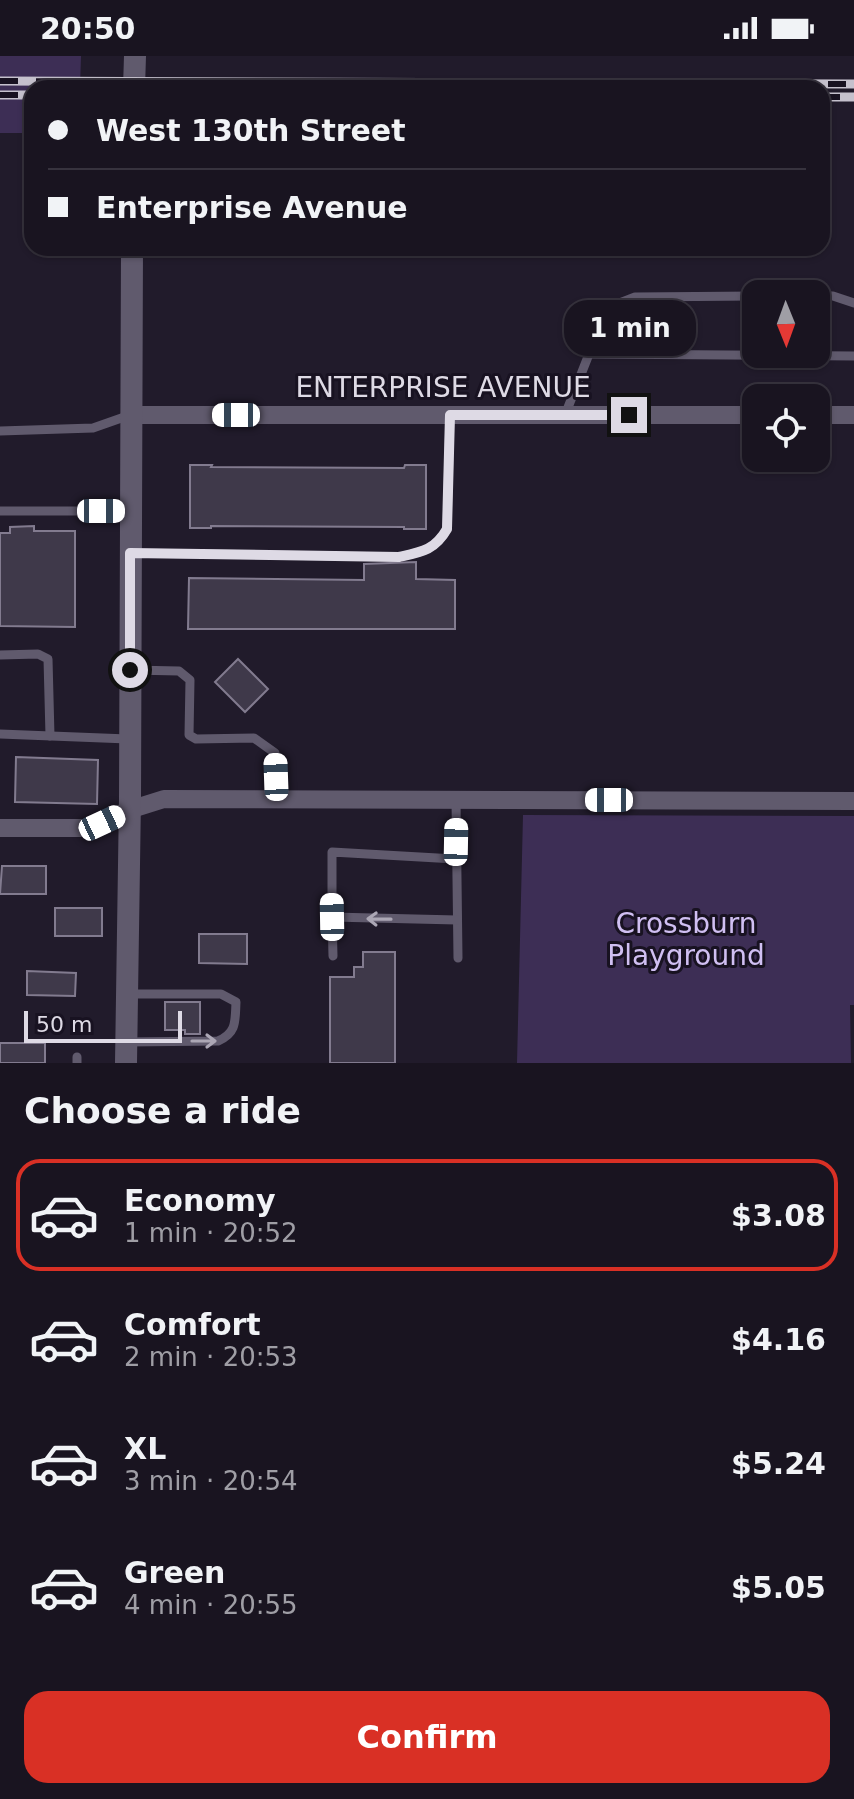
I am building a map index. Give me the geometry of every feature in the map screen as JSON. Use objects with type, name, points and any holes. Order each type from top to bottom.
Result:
[{"type":"main road","points":[[134,80],[135,56]]},
{"type":"main road","points":[[126,1052],[132,256]]},
{"type":"street","name":"ENTERPRISE AVENUE","points":[[130,415],[742,415]]},
{"type":"street","points":[[830,415],[854,415]]},
{"type":"street","points":[[0,828],[90,828],[129,810],[164,799],[854,801]]},
{"type":"lane","points":[[565,415],[604,316],[617,304],[635,297],[742,296]]},
{"type":"lane","points":[[830,296],[854,303]]},
{"type":"lane","points":[[589,354],[854,356]]},
{"type":"lane","points":[[0,431],[93,428],[130,415]]},
{"type":"lane","points":[[130,553],[399,557],[430,550],[447,529],[450,415]]},
{"type":"lane","points":[[0,511],[130,511]]},
{"type":"lane","points":[[0,655],[38,654],[48,659],[50,736]]},
{"type":"lane","points":[[130,670],[179,671],[190,680],[189,735],[196,739],[254,738],[275,753],[277,799]]},
{"type":"lane","points":[[0,734],[130,739]]},
{"type":"lane","points":[[456,800],[458,958]]},
{"type":"lane","points":[[333,956],[332,852],[455,859]]},
{"type":"lane","points":[[332,917],[457,920]]},
{"type":"lane","points":[[126,994],[221,994],[236,1002],[234,1030],[227,1037],[218,1041],[126,1052]]},
{"type":"green space","points":[[0,56],[81,56],[80,80],[24,80],[24,133],[0,133]]},
{"type":"green space","name":"Crossburn Playground","points":[[523,815],[854,816],[851,1063],[517,1063]]},
{"type":"building","points":[[190,465],[404,468],[405,465],[426,465],[426,529],[190,528]]},
{"type":"building","points":[[34,526],[34,531],[75,531],[75,627],[0,626],[0,533],[10,533],[10,527]]},
{"type":"building","points":[[416,562],[416,579],[455,580],[455,629],[188,629],[189,578],[364,580],[364,564]]},
{"type":"building","points":[[238,659],[268,689],[245,712],[215,682]]},
{"type":"building","points":[[16,757],[98,760],[97,804],[15,802]]},
{"type":"building","points":[[2,866],[46,866],[46,894],[0,894]]},
{"type":"building","points":[[55,908],[102,908],[102,936],[55,936]]},
{"type":"building","points":[[199,934],[247,934],[247,964],[199,963]]},
{"type":"building","points":[[363,952],[395,952],[395,1063],[330,1063],[330,977],[354,977],[354,967],[363,967]]},
{"type":"building","points":[[27,971],[76,973],[75,996],[27,995]]},
{"type":"building","points":[[165,1002],[200,1002],[200,1034],[165,1030]]},
{"type":"building","points":[[0,1043],[45,1043],[45,1063],[0,1063]]},
{"type":"railway","points":[[0,81],[24,81]]},
{"type":"railway","points":[[830,84],[854,84]]},
{"type":"railway","points":[[0,95],[24,95]]},
{"type":"railway","points":[[830,97],[854,97]]},
{"type":"route","points":[[130,670],[130,553],[399,557],[430,550],[447,529],[450,415],[629,415]]}]
